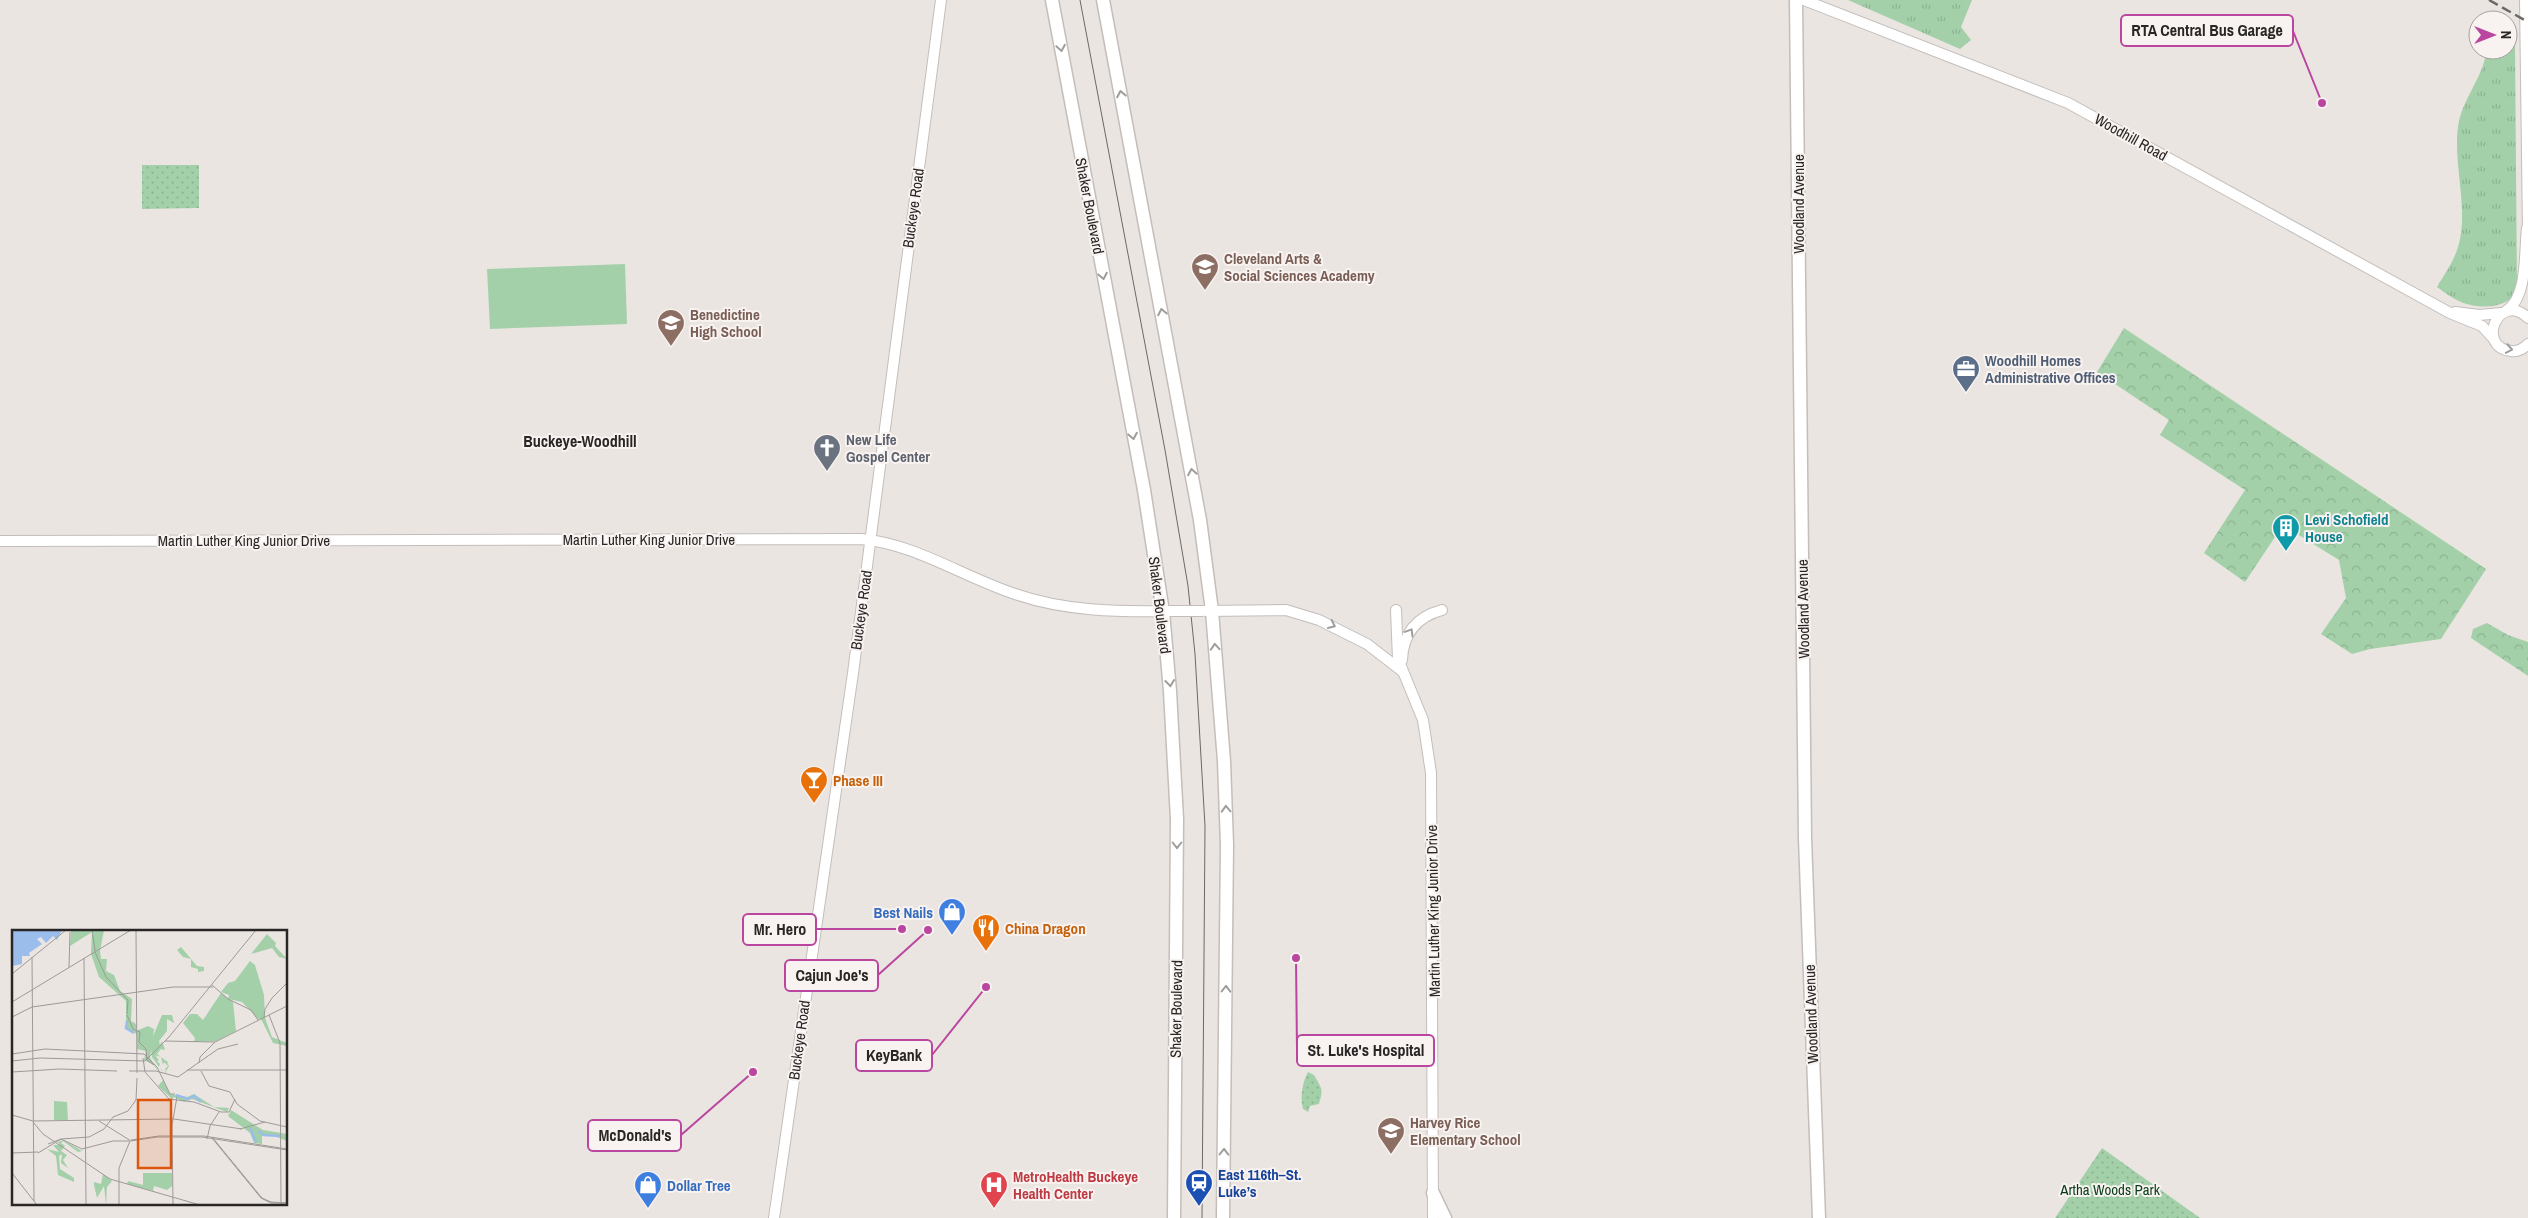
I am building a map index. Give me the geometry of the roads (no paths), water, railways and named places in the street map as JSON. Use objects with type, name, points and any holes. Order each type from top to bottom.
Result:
[{"type":"main road","name":"Shaker Boulevard","points":[[1052,0],[1166,612],[1177,819],[1174,1218]]},
{"type":"main road","points":[[1103,0],[1200,520],[1224,761],[1227,845],[1223,1218]]},
{"type":"main road","name":"Woodland Avenue","points":[[1796,0],[1805,838],[1819,1218]]},
{"type":"main road","points":[[1433,1193],[1445,1218]]},
{"type":"street","name":"Buckeye Road","points":[[774,1218],[871,540],[941,0]]},
{"type":"street","name":"Woodhill Road","points":[[1804,0],[2068,103],[2457,317],[2482,326],[2501,348],[2507,351],[2520,350],[2528,344]]},
{"type":"street","points":[[2525,0],[2528,234]]},
{"type":"street","points":[[2493,338],[2494,324],[2517,303],[2523,289],[2528,227]]},
{"type":"street","name":"Woodhill Road","points":[[2443,309],[2479,315],[2515,311],[2528,318]]},
{"type":"street","name":"Martin Luther King Junior Drive","points":[[0,540],[871,540],[916,552],[1015,594],[1060,606],[1092,610],[1166,612],[1286,610],[1319,620],[1352,635],[1402,671]]},
{"type":"street","name":"Martin Luther King Junior Drive","points":[[1396,610],[1397,654],[1402,671],[1420,712],[1430,763],[1432,1218]]},
{"type":"street","points":[[1402,671],[1405,641],[1412,627],[1426,615],[1442,610]]},
{"type":"tram line","points":[[1080,0],[1165,450],[1188,586],[1195,654],[1205,826],[1202,1218]]},
{"type":"railway","points":[[2489,0],[2528,22]]},
{"type":"place","name":"RTA Central Bus Garage","points":[[2322,103]]},
{"type":"place","name":"Cleveland Arts & Social Sciences Academy","points":[[1205,291]]},
{"type":"place","name":"Benedictine High School","points":[[671,347]]},
{"type":"place","name":"Woodhill Homes Administrative Offices","points":[[1966,393]]},
{"type":"place","name":"New Life Gospel Center","points":[[827,472]]},
{"type":"place","name":"Levi Schofield House","points":[[2286,552]]},
{"type":"place","name":"Phase III","points":[[814,804]]},
{"type":"place","name":"Mr. Hero","points":[[902,929]]},
{"type":"place","name":"Cajun Joe's","points":[[928,930]]},
{"type":"place","name":"Best Nails","points":[[952,936]]},
{"type":"place","name":"China Dragon","points":[[986,952]]},
{"type":"place","name":"St. Luke's Hospital","points":[[1296,958]]},
{"type":"place","name":"KeyBank","points":[[986,987]]},
{"type":"place","name":"McDonald's","points":[[753,1072]]},
{"type":"place","name":"Harvey Rice Elementary School","points":[[1391,1155]]},
{"type":"place","name":"East 116th–St. Luke’s","points":[[1199,1207]]},
{"type":"place","name":"Dollar Tree","points":[[648,1209]]},
{"type":"place","name":"MetroHealth Buckeye Health Center","points":[[994,1209]]},
{"type":"district","name":"Buckeye-Woodhill","points":[[580,441]]},
{"type":"park label","name":"Artha Woods Park","points":[[2110,1189]]}]
